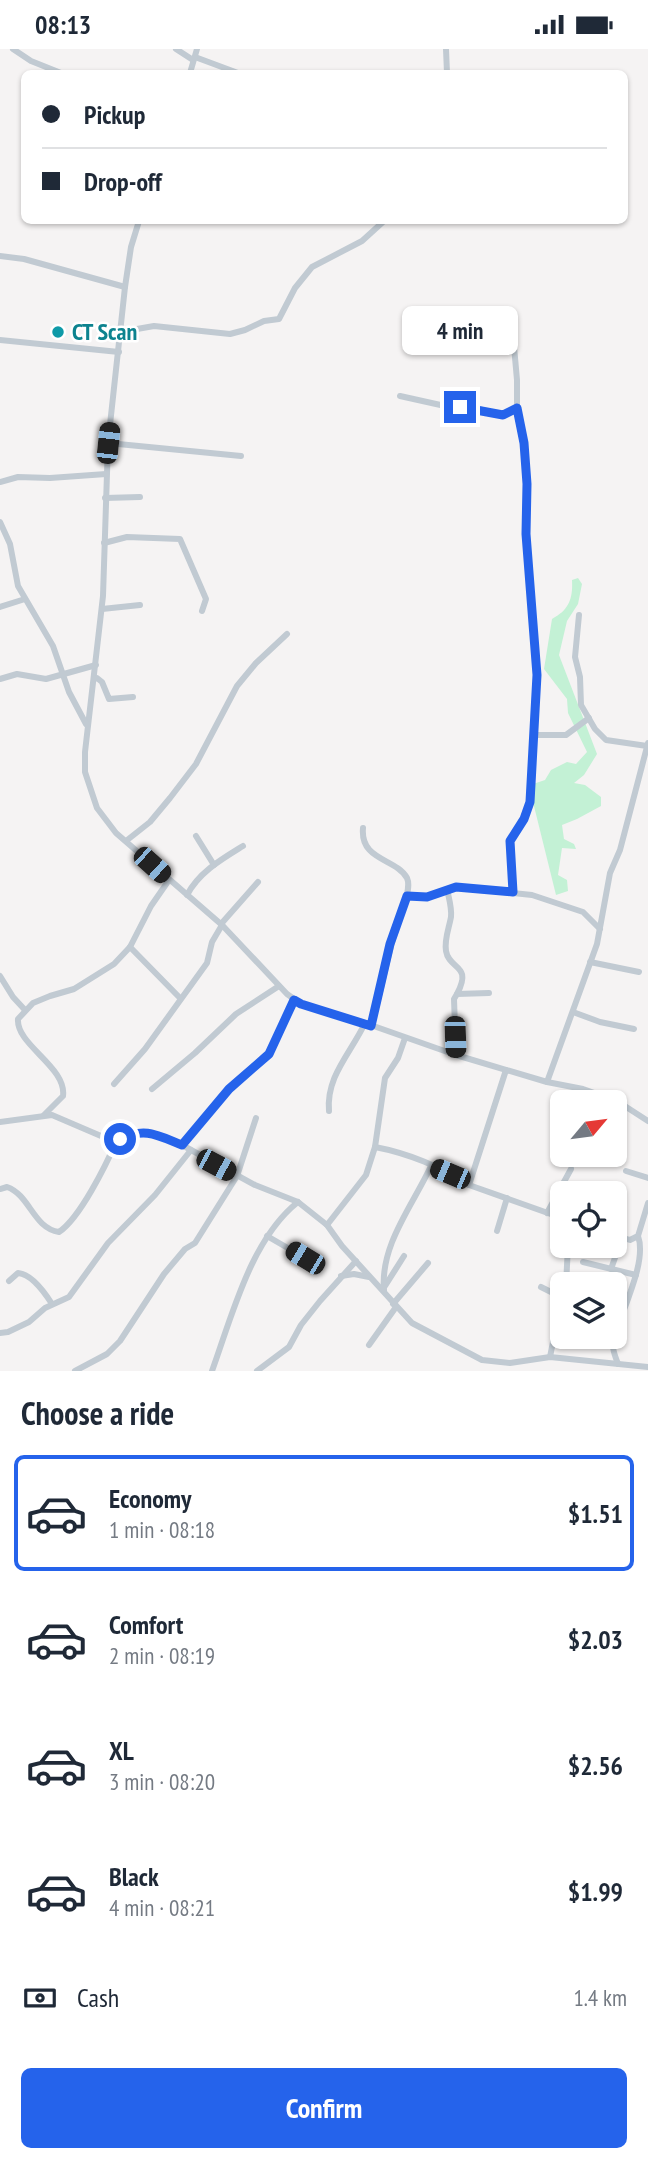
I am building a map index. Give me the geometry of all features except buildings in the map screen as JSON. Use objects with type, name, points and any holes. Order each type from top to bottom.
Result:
[{"type":"street","points":[[13,49],[31,61],[54,70]]},
{"type":"street","points":[[176,49],[229,70]]},
{"type":"street","points":[[191,70],[197,49]]},
{"type":"street","points":[[446,49],[447,70]]},
{"type":"street","points":[[138,224],[131,247],[125,287],[108,443],[102,609],[87,725],[85,772],[97,808],[108,826],[222,924],[279,986],[301,1004],[456,1055],[547,1082],[583,1089],[617,1101],[648,1121]]},
{"type":"street","points":[[120,332],[154,326],[230,334],[245,331],[264,321],[279,319],[295,288],[312,267],[362,241],[380,224]]},
{"type":"street","points":[[0,256],[24,259],[125,287]]},
{"type":"street","points":[[512,324],[517,408],[524,443],[527,484],[526,534],[537,675],[530,802],[524,819],[510,841],[513,892]]},
{"type":"street","points":[[0,340],[119,352]]},
{"type":"street","points":[[400,396],[503,415],[517,408]]},
{"type":"street","points":[[108,443],[241,456]]},
{"type":"street","points":[[0,482],[18,477],[106,474]]},
{"type":"street","points":[[105,498],[140,496]]},
{"type":"street","points":[[0,522],[10,544],[18,586],[54,646],[62,676],[87,725]]},
{"type":"street","points":[[104,543],[127,537],[180,539],[206,599],[202,611]]},
{"type":"street","points":[[0,607],[25,599]]},
{"type":"street","points":[[102,609],[140,605]]},
{"type":"street","points":[[547,1082],[597,944],[610,873],[620,850],[647,745],[606,740],[599,734],[581,705],[580,677],[575,657],[579,615]]},
{"type":"street","points":[[126,841],[149,822],[170,798],[196,764],[237,686],[256,663],[287,635]]},
{"type":"street","points":[[0,679],[17,674],[46,679],[96,665]]},
{"type":"street","points":[[94,679],[102,682],[109,699],[134,697]]},
{"type":"street","points":[[534,735],[566,735],[589,718]]},
{"type":"street","points":[[329,1111],[328,1094],[331,1081],[368,1024],[390,944],[407,896],[406,876],[368,848],[362,837],[363,828]]},
{"type":"street","points":[[196,836],[214,865]]},
{"type":"street","points":[[187,895],[193,884],[214,865],[243,846]]},
{"type":"street","points":[[44,1115],[64,1092],[47,1063],[21,1034],[17,1023],[25,1010],[43,998],[82,986],[114,964],[130,947],[150,907],[169,880]]},
{"type":"street","points":[[114,1084],[145,1049],[207,963],[212,943],[222,924],[258,882]]},
{"type":"street","points":[[407,896],[427,897],[447,890],[468,888],[532,895],[572,906],[583,912],[600,929]]},
{"type":"street","points":[[447,890],[451,917],[445,947],[447,955],[459,968],[463,984],[453,1007],[456,1055]]},
{"type":"street","points":[[130,947],[180,998]]},
{"type":"street","points":[[590,962],[639,972]]},
{"type":"street","points":[[0,976],[25,1010]]},
{"type":"street","points":[[152,1090],[194,1055],[236,1014],[279,986]]},
{"type":"street","points":[[457,995],[489,993]]},
{"type":"street","points":[[182,1145],[229,1089],[269,1054],[294,1000]]},
{"type":"street","points":[[573,1012],[600,1022],[634,1029]]},
{"type":"street","points":[[327,1225],[366,1175],[375,1147],[385,1078],[398,1058],[405,1038]]},
{"type":"street","points":[[469,1185],[506,1070]]},
{"type":"street","points":[[0,1122],[44,1115],[59,1116],[101,1136],[117,1140],[150,1132],[182,1145],[237,1176],[298,1202],[327,1225],[395,1305],[422,1330],[489,1361],[510,1363],[550,1357],[648,1367]]},
{"type":"street","points":[[75,1371],[107,1354],[120,1341],[164,1274],[185,1249],[195,1243],[237,1176],[256,1118]]},
{"type":"street","points":[[0,1189],[7,1187],[17,1192],[34,1216],[50,1230],[59,1232],[84,1203],[117,1140]]},
{"type":"street","points":[[375,1147],[400,1152],[469,1185],[550,1214]]},
{"type":"street","points":[[0,1333],[29,1322],[41,1310],[69,1297],[108,1243],[155,1195],[191,1150]]},
{"type":"street","points":[[181,1162],[199,1155]]},
{"type":"street","points":[[384,1290],[387,1259],[395,1236],[430,1166]]},
{"type":"street","points":[[547,1213],[571,1169]]},
{"type":"street","points":[[626,1171],[648,1178]]},
{"type":"street","points":[[497,1231],[507,1198]]},
{"type":"street","points":[[212,1371],[240,1292],[267,1237],[285,1212],[298,1202]]},
{"type":"street","points":[[627,1239],[638,1236],[648,1203]]},
{"type":"street","points":[[618,1364],[613,1344],[645,1246],[638,1236]]},
{"type":"street","points":[[267,1237],[305,1258]]},
{"type":"street","points":[[384,1290],[404,1256]]},
{"type":"street","points":[[611,1269],[613,1258]]},
{"type":"street","points":[[257,1371],[289,1347],[301,1325],[356,1261]]},
{"type":"street","points":[[583,1262],[636,1275]]},
{"type":"street","points":[[369,1345],[395,1305],[428,1263]]},
{"type":"street","points":[[9,1280],[18,1273],[25,1274],[52,1304]]},
{"type":"street","points":[[341,1276],[354,1274],[371,1277]]},
{"type":"street","points":[[541,1287],[550,1292]]},
{"type":"street","points":[[550,1357],[551,1349]]},
{"type":"street","points":[[486,1371],[489,1361]]},
{"type":"green space","points":[[578,578],[582,584],[578,604],[567,621],[559,655],[597,754],[584,775],[574,783],[585,785],[601,797],[601,806],[562,825],[564,839],[574,844],[576,849],[562,848],[558,875],[567,880],[568,891],[556,895],[531,794],[533,784],[545,780],[551,770],[567,762],[576,764],[587,752],[568,713],[567,699],[544,669],[552,619],[566,608],[571,598],[572,580]]},
{"type":"place","name":"CT Scan","points":[[58,332]]},
{"type":"route","points":[[120,1139],[150,1132],[182,1145],[229,1089],[269,1054],[294,1000],[371,1026],[390,944],[407,896],[427,897],[456,887],[513,892],[510,841],[524,819],[530,802],[537,701],[526,534],[528,491],[524,443],[517,408],[503,415],[460,407]]}]
